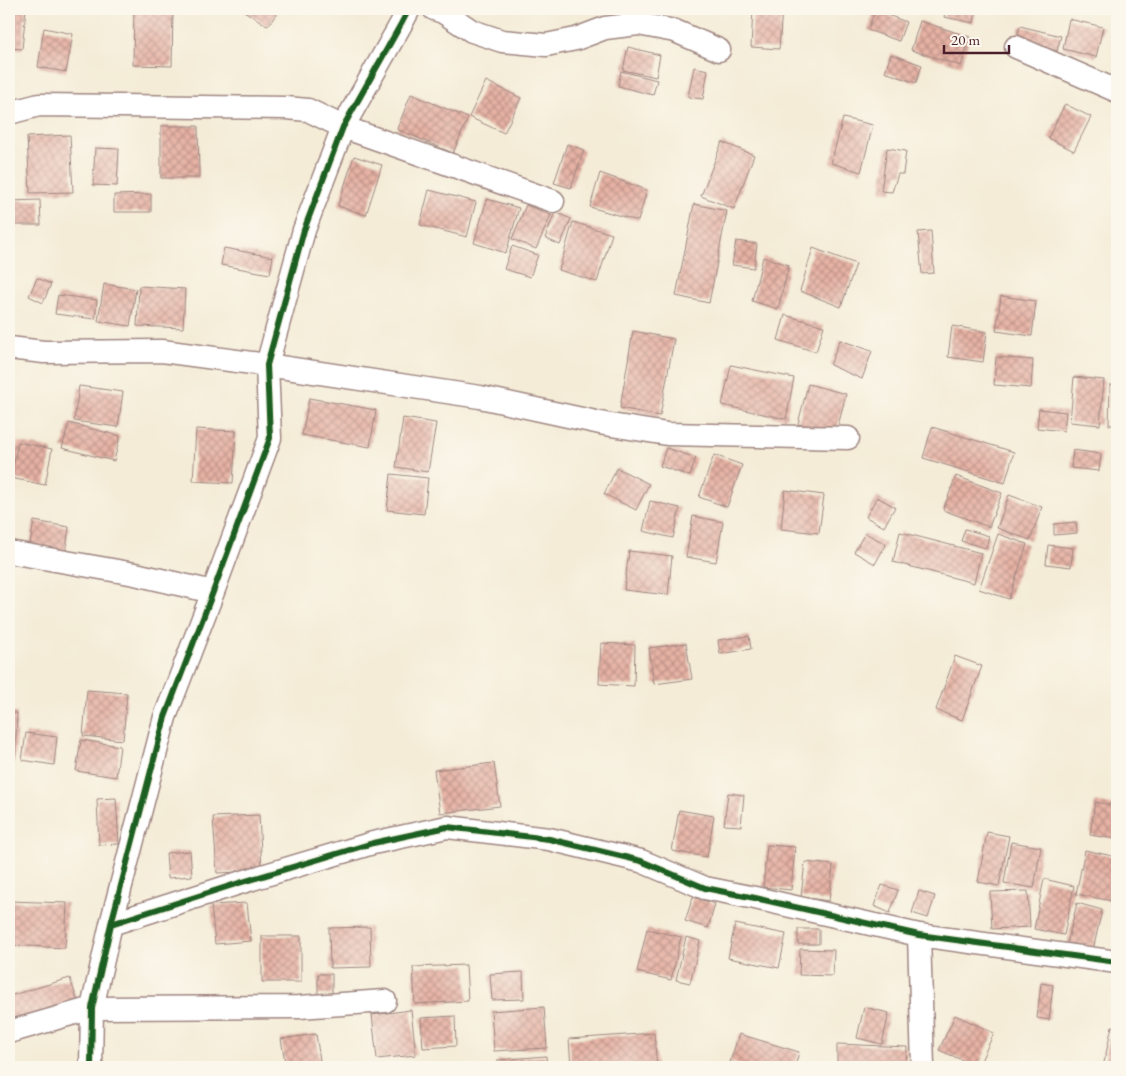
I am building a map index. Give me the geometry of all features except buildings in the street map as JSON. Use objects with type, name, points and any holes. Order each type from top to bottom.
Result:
[{"type":"street","points":[[91,1067],[92,1008],[111,924],[165,717],[270,438],[267,365],[304,230],[342,127],[409,9]]},
{"type":"street","points":[[434,9],[443,12],[472,31],[502,41],[546,45],[576,40],[605,28],[638,24],[676,32],[719,50]]},
{"type":"street","points":[[1016,47],[1117,91]]},
{"type":"street","points":[[9,112],[39,105],[286,108],[308,110],[342,127],[553,201]]},
{"type":"street","points":[[9,348],[44,352],[162,351],[480,397],[605,424],[667,434],[848,438]]},
{"type":"street","points":[[9,552],[135,574],[213,592]]},
{"type":"street","points":[[111,924],[363,846],[447,827],[549,838],[641,861],[705,888],[919,935],[1117,962]]},
{"type":"street","points":[[919,935],[923,1067]]},
{"type":"street","points":[[9,1032],[92,1008],[300,1007],[385,1001]]},
{"type":"cycle path","points":[[91,1067],[92,1008],[111,924],[165,717],[270,438],[267,365],[304,230],[343,127],[409,9]]},
{"type":"cycle path","points":[[111,924],[373,843],[447,827],[549,839],[641,861],[705,888],[919,935],[1117,962]]}]
